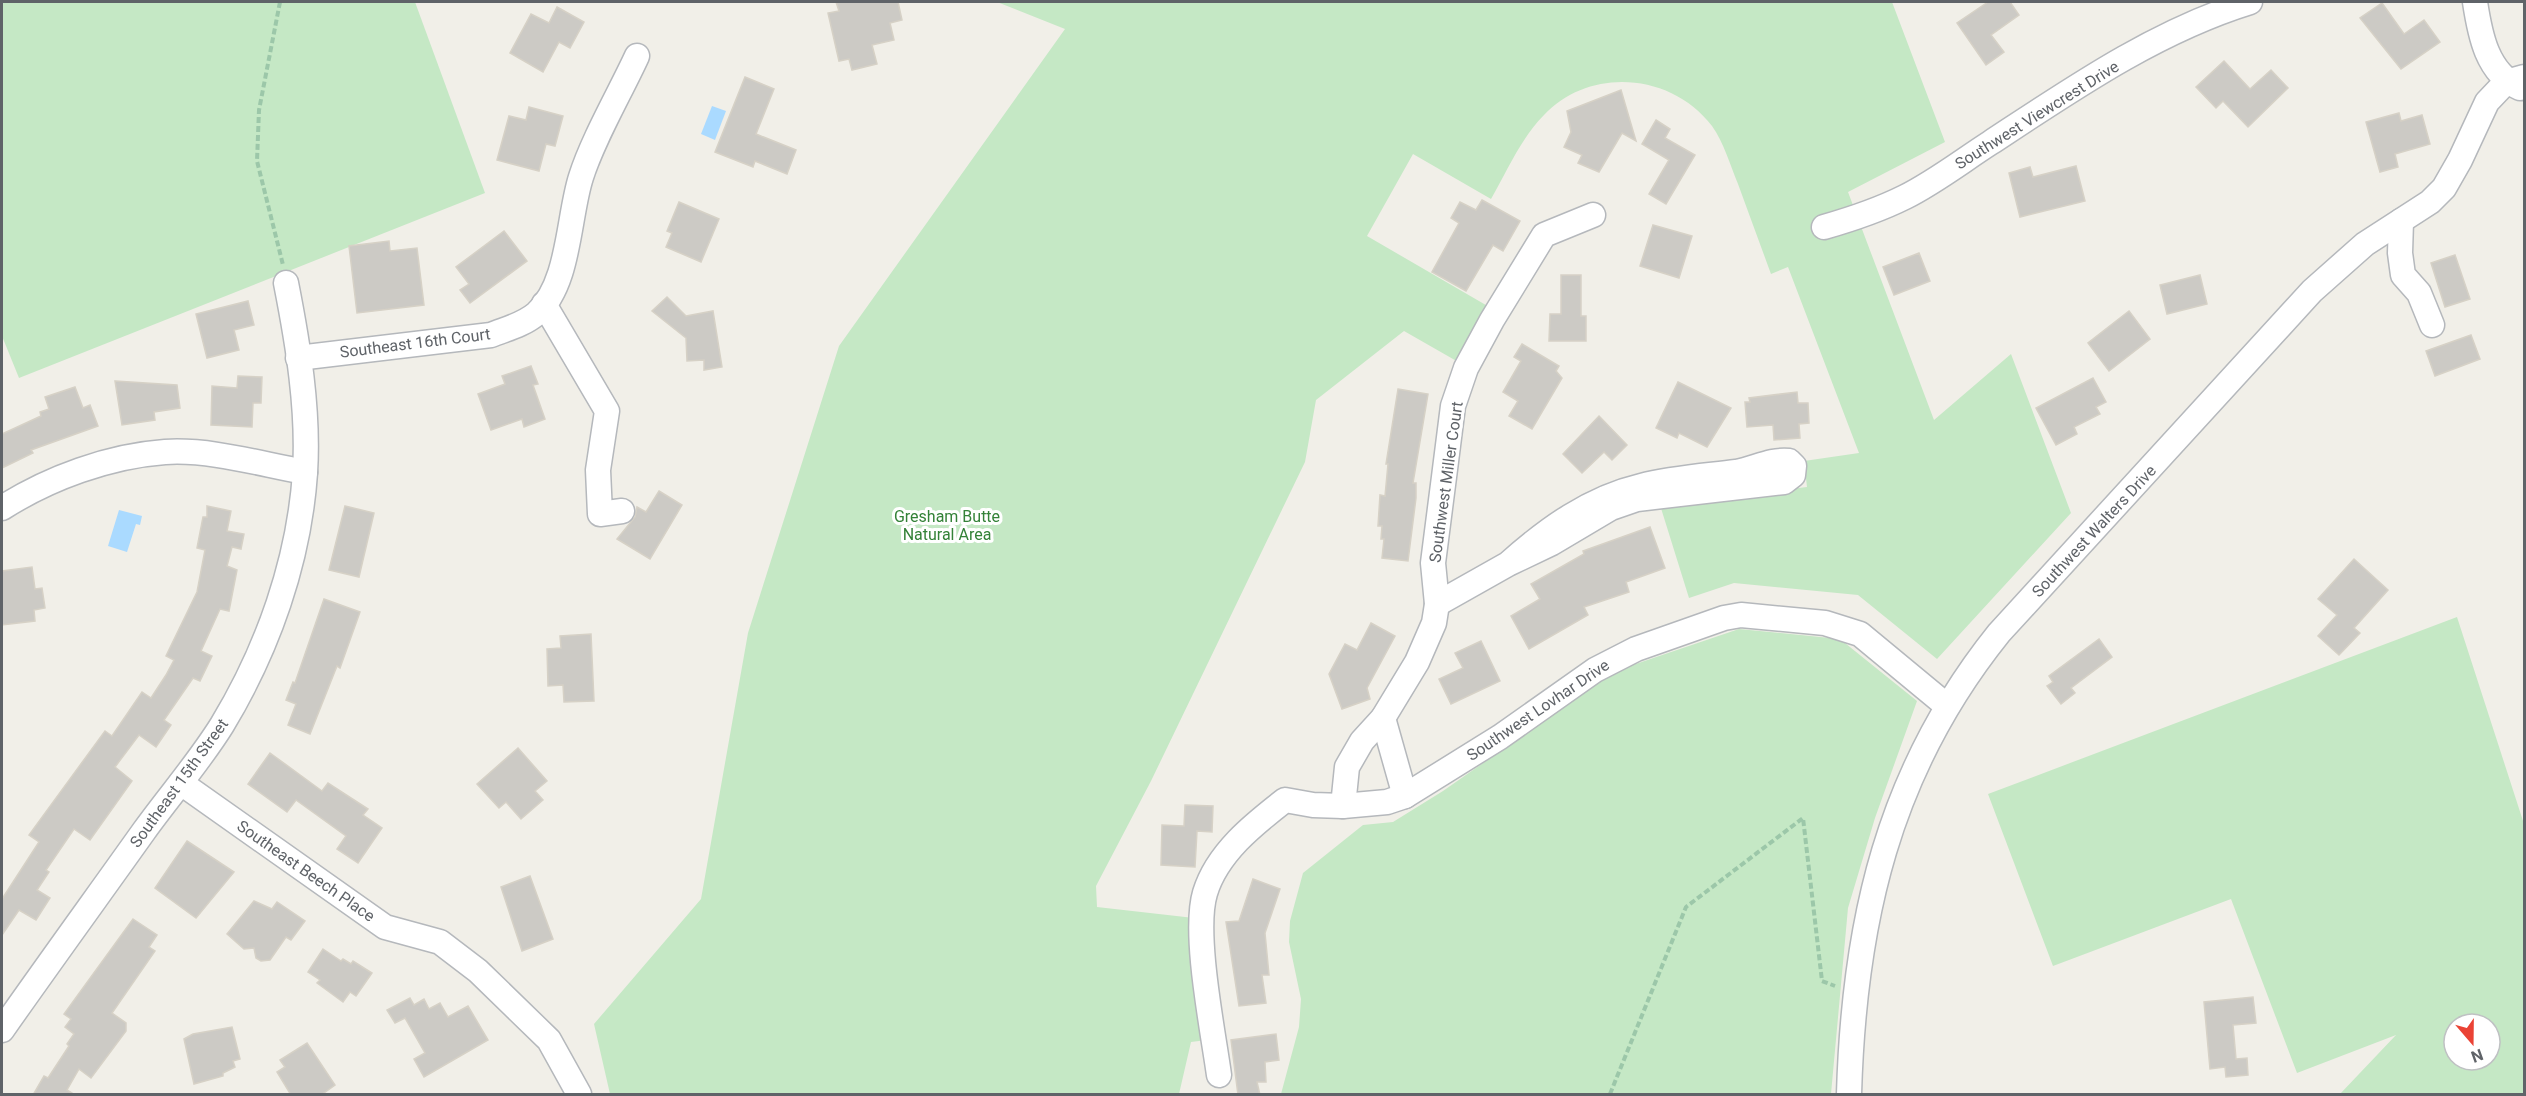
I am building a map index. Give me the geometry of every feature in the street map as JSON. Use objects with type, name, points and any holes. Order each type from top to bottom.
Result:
[{"type":"street","name":"Southwest Viewcrest Drive","points":[[1824,227],[1865,214],[1907,196],[2043,108],[2161,36],[2213,13],[2250,2]]},
{"type":"street","points":[[2473,4],[2491,62],[2518,83]]},
{"type":"street","name":"Southeast 16th Court","points":[[298,358],[490,335],[517,326],[536,314],[551,296],[562,262],[581,176],[637,56]]},
{"type":"street","name":"Southwest Walters Drive","points":[[1849,1095],[1854,992],[1865,922],[1889,834],[1929,739],[1947,706],[1999,633],[2312,291],[2365,244],[2430,202],[2444,188],[2460,160],[2482,109],[2496,90],[2518,83]]},
{"type":"street","name":"Southwest Miller Court","points":[[1343,806],[1347,767],[1362,741],[1383,718],[1428,641],[1437,604],[1433,563],[1453,406],[1466,368],[1492,320],[1544,235],[1593,215]]},
{"type":"street","points":[[2401,221],[2400,253],[2403,275],[2419,293],[2432,325]]},
{"type":"street","name":"Southeast 15th Street","points":[[2,1030],[222,725],[264,644],[298,527],[305,472],[298,358],[286,283]]},
{"type":"street","points":[[544,304],[607,411],[598,471],[600,514],[622,511]]},
{"type":"street","points":[[2,508],[49,483],[84,470],[166,452],[225,457],[305,472]]},
{"type":"street","points":[[1437,604],[1508,564],[1552,543],[1611,508],[1637,499],[1784,482],[1793,475],[1794,466],[1789,461],[1779,460],[1756,469],[1663,481],[1615,494],[1562,521],[1539,536],[1508,564]]},
{"type":"street","name":"Southwest Lovhar Drive","points":[[1219,1075],[1203,947],[1205,892],[1234,844],[1285,800],[1313,805],[1343,806],[1387,802],[1406,796],[1500,737],[1594,670],[1636,649],[1724,618],[1741,615],[1825,623],[1860,634],[1947,706]]},
{"type":"street","points":[[1383,718],[1406,796]]},
{"type":"street","name":"Southeast Beech Place","points":[[181,783],[386,927],[440,942],[478,971],[549,1040],[579,1095]]},
{"type":"path","points":[[280,2],[259,110],[257,161],[286,283]]},
{"type":"path","points":[[1611,1095],[1686,907],[1803,818],[1822,981],[1854,992]]},
{"type":"green space","points":[[2,2],[415,2],[485,193],[19,378],[2,336]]},
{"type":"green space","name":"Gresham Butte Natural Area","points":[[997,2],[1892,2],[1945,142],[1848,192],[1934,420],[2011,354],[2071,513],[1937,659],[1858,595],[1734,583],[1689,598],[1660,505],[1807,487],[1804,461],[1859,453],[1788,267],[1771,274],[1729,162],[1712,126],[1695,108],[1675,95],[1653,86],[1630,82],[1607,83],[1584,89],[1563,99],[1544,115],[1521,144],[1491,199],[1413,154],[1367,236],[1491,308],[1460,363],[1404,331],[1316,400],[1305,462],[1151,781],[1096,886],[1097,907],[1194,918],[1207,1040],[1191,1042],[1179,1094],[610,1094],[594,1024],[701,899],[748,633],[839,346],[1065,29]]},
{"type":"green space","points":[[2457,617],[2524,824],[2524,1094],[2340,1094],[2396,1035],[2297,1073],[2231,899],[2053,966],[1988,794]]},
{"type":"green space","points":[[1739,629],[1840,639],[1917,701],[1875,818],[1848,908],[1831,1094],[1281,1094],[1299,1027],[1301,999],[1289,942],[1290,921],[1303,873],[1363,825],[1393,822],[1443,791],[1615,671]]},
{"type":"water","points":[[712,106],[726,111],[715,140],[701,134]]},
{"type":"water","points":[[119,510],[142,516],[140,525],[136,524],[127,552],[108,546]]},
{"type":"building","points":[[836,2],[898,2],[902,20],[890,23],[894,40],[872,45],[877,64],[852,70],[849,59],[839,61],[828,13],[839,11]]},
{"type":"building","points":[[1988,2],[2010,2],[2019,15],[1991,35],[2004,52],[1986,65],[1957,23]]},
{"type":"building","points":[[2382,3],[2404,34],[2424,20],[2440,42],[2401,69],[2360,18]]},
{"type":"building","points":[[557,7],[584,22],[570,48],[559,42],[543,72],[510,53],[531,14],[549,23]]},
{"type":"building","points":[[2224,61],[2250,89],[2271,70],[2288,88],[2248,127],[2223,101],[2216,108],[2196,87]]},
{"type":"building","points":[[745,77],[774,89],[756,134],[796,150],[787,174],[755,161],[753,167],[715,152]]},
{"type":"building","points":[[1621,90],[1636,141],[1622,133],[1599,172],[1578,163],[1582,155],[1564,147],[1571,132],[1567,111]]},
{"type":"building","points":[[529,107],[563,116],[555,146],[546,144],[539,171],[497,160],[509,116],[526,120]]},
{"type":"building","points":[[2399,113],[2401,121],[2422,115],[2430,144],[2395,154],[2398,167],[2380,172],[2366,122]]},
{"type":"building","points":[[1656,120],[1670,129],[1665,138],[1695,155],[1666,204],[1649,194],[1669,160],[1642,144]]},
{"type":"building","points":[[2076,166],[2085,201],[2020,217],[2009,173],[2030,167],[2033,177]]},
{"type":"building","points":[[1482,200],[1520,221],[1503,251],[1493,245],[1466,291],[1432,272],[1459,223],[1451,218],[1460,202],[1476,210]]},
{"type":"building","points":[[679,202],[719,219],[701,262],[666,247],[672,233],[667,231]]},
{"type":"building","points":[[1653,225],[1692,236],[1679,278],[1640,266]]},
{"type":"building","points":[[504,231],[527,261],[470,303],[460,290],[469,284],[456,267]]},
{"type":"building","points":[[389,241],[390,251],[417,248],[424,305],[357,313],[349,246]]},
{"type":"building","points":[[1919,253],[1930,281],[1894,295],[1883,267]]},
{"type":"building","points":[[2455,255],[2470,299],[2445,307],[2431,263]]},
{"type":"building","points":[[1561,275],[1581,275],[1581,316],[1586,316],[1586,341],[1549,341],[1550,314],[1561,314]]},
{"type":"building","points":[[2200,275],[2207,304],[2167,314],[2160,285]]},
{"type":"building","points":[[667,297],[686,316],[713,311],[722,367],[704,370],[704,360],[687,361],[686,338],[652,311]]},
{"type":"building","points":[[248,301],[254,325],[234,330],[239,350],[207,358],[196,314]]},
{"type":"building","points":[[2129,311],[2150,339],[2109,371],[2088,343]]},
{"type":"building","points":[[2471,335],[2480,359],[2435,376],[2426,351]]},
{"type":"building","points":[[1522,344],[1559,366],[1556,371],[1562,378],[1532,429],[1509,416],[1518,401],[1503,392],[1521,361],[1514,357]]},
{"type":"building","points":[[531,366],[538,384],[533,385],[545,419],[524,427],[522,419],[491,430],[478,394],[505,384],[502,376]]},
{"type":"building","points":[[238,376],[262,377],[261,403],[253,403],[252,427],[211,425],[212,386],[237,388]]},
{"type":"building","points":[[2093,378],[2106,402],[2096,407],[2100,414],[2074,427],[2077,434],[2056,445],[2036,408]]},
{"type":"building","points":[[115,381],[177,385],[180,408],[154,412],[155,420],[122,425]]},
{"type":"building","points":[[1678,382],[1731,408],[1707,447],[1679,433],[1677,438],[1656,428]]},
{"type":"building","points":[[75,387],[83,408],[90,405],[98,426],[31,450],[33,453],[2,468],[2,434],[41,416],[40,412],[49,409],[45,397]]},
{"type":"building","points":[[1398,389],[1428,394],[1413,483],[1416,483],[1416,498],[1408,561],[1382,558],[1384,539],[1381,539],[1382,526],[1378,526],[1380,495],[1385,496],[1388,464],[1386,464]]},
{"type":"building","points":[[1797,392],[1798,403],[1808,403],[1809,423],[1799,424],[1800,438],[1774,440],[1773,425],[1747,427],[1745,402],[1750,402],[1749,398]]},
{"type":"building","points":[[1599,416],[1627,445],[1612,460],[1604,452],[1582,473],[1563,454]]},
{"type":"building","points":[[659,491],[682,505],[650,559],[617,539],[635,517],[637,507],[646,512]]},
{"type":"building","points":[[207,506],[231,511],[227,531],[244,534],[241,549],[232,547],[227,566],[237,570],[229,611],[220,609],[201,651],[212,656],[200,681],[193,678],[164,720],[171,725],[156,747],[139,735],[115,767],[132,781],[90,840],[74,829],[46,870],[49,872],[37,890],[50,898],[36,920],[19,910],[2,935],[2,899],[39,842],[29,835],[105,731],[112,736],[142,692],[151,698],[174,660],[166,656],[197,592],[205,550],[197,548],[203,517],[207,517]]},
{"type":"building","points":[[345,506],[374,513],[359,577],[329,570]]},
{"type":"building","points":[[1650,527],[1665,568],[1626,582],[1629,592],[1584,607],[1588,615],[1529,649],[1511,616],[1540,599],[1531,584],[1584,554],[1583,551]]},
{"type":"building","points":[[2354,559],[2388,590],[2354,628],[2360,633],[2339,655],[2318,636],[2337,615],[2318,599]]},
{"type":"building","points":[[32,567],[35,589],[42,588],[45,608],[34,610],[35,621],[2,625],[2,571]]},
{"type":"building","points":[[324,599],[360,612],[340,668],[337,666],[310,734],[288,725],[296,704],[286,700],[293,682],[295,683]]},
{"type":"building","points":[[1371,623],[1395,636],[1367,688],[1370,699],[1342,709],[1329,674],[1345,644],[1357,650]]},
{"type":"building","points":[[591,634],[594,701],[564,702],[563,685],[548,686],[547,649],[561,648],[560,636]]},
{"type":"building","points":[[2099,639],[2112,657],[2071,688],[2075,693],[2061,704],[2047,686],[2053,682],[2049,676]]},
{"type":"building","points":[[1481,641],[1500,681],[1451,704],[1439,679],[1463,668],[1455,653]]},
{"type":"building","points":[[518,748],[547,781],[535,791],[543,800],[521,819],[506,802],[499,808],[477,784]]},
{"type":"building","points":[[270,753],[322,791],[328,783],[368,809],[363,815],[382,828],[358,863],[337,849],[346,836],[296,800],[287,812],[248,784]]},
{"type":"building","points":[[1185,805],[1213,806],[1212,832],[1197,831],[1195,867],[1161,865],[1162,825],[1184,826]]},
{"type":"building","points":[[187,841],[234,872],[196,918],[155,888]]},
{"type":"building","points":[[530,876],[553,939],[522,951],[501,887]]},
{"type":"building","points":[[1253,879],[1280,889],[1265,933],[1269,975],[1262,975],[1266,1003],[1239,1006],[1226,922],[1239,921]]},
{"type":"building","points":[[254,901],[272,909],[277,902],[305,921],[291,940],[286,937],[270,960],[261,961],[256,958],[254,948],[244,949],[227,934]]},
{"type":"building","points":[[133,919],[157,935],[149,947],[155,951],[112,1013],[126,1023],[126,1031],[91,1078],[79,1069],[67,1090],[75,1095],[33,1095],[44,1076],[48,1078],[69,1046],[67,1044],[74,1034],[65,1027],[71,1019],[64,1014]]},
{"type":"building","points":[[323,949],[341,961],[343,959],[351,964],[353,961],[372,973],[356,996],[350,992],[343,1002],[317,983],[320,980],[308,972]]},
{"type":"building","points":[[2253,997],[2256,1023],[2233,1025],[2236,1059],[2247,1058],[2248,1075],[2226,1077],[2225,1067],[2210,1069],[2204,1002]]},
{"type":"building","points":[[410,998],[414,1005],[424,999],[429,1009],[440,1003],[448,1017],[468,1006],[488,1040],[424,1077],[414,1059],[425,1053],[405,1018],[395,1023],[387,1010]]},
{"type":"building","points":[[232,1027],[240,1059],[233,1061],[235,1067],[223,1073],[223,1076],[194,1084],[184,1039],[193,1034]]},
{"type":"building","points":[[1276,1034],[1279,1060],[1265,1062],[1266,1082],[1257,1082],[1260,1095],[1238,1095],[1231,1040]]},
{"type":"building","points":[[307,1043],[335,1085],[321,1095],[291,1095],[277,1072],[285,1067],[280,1060]]}]
